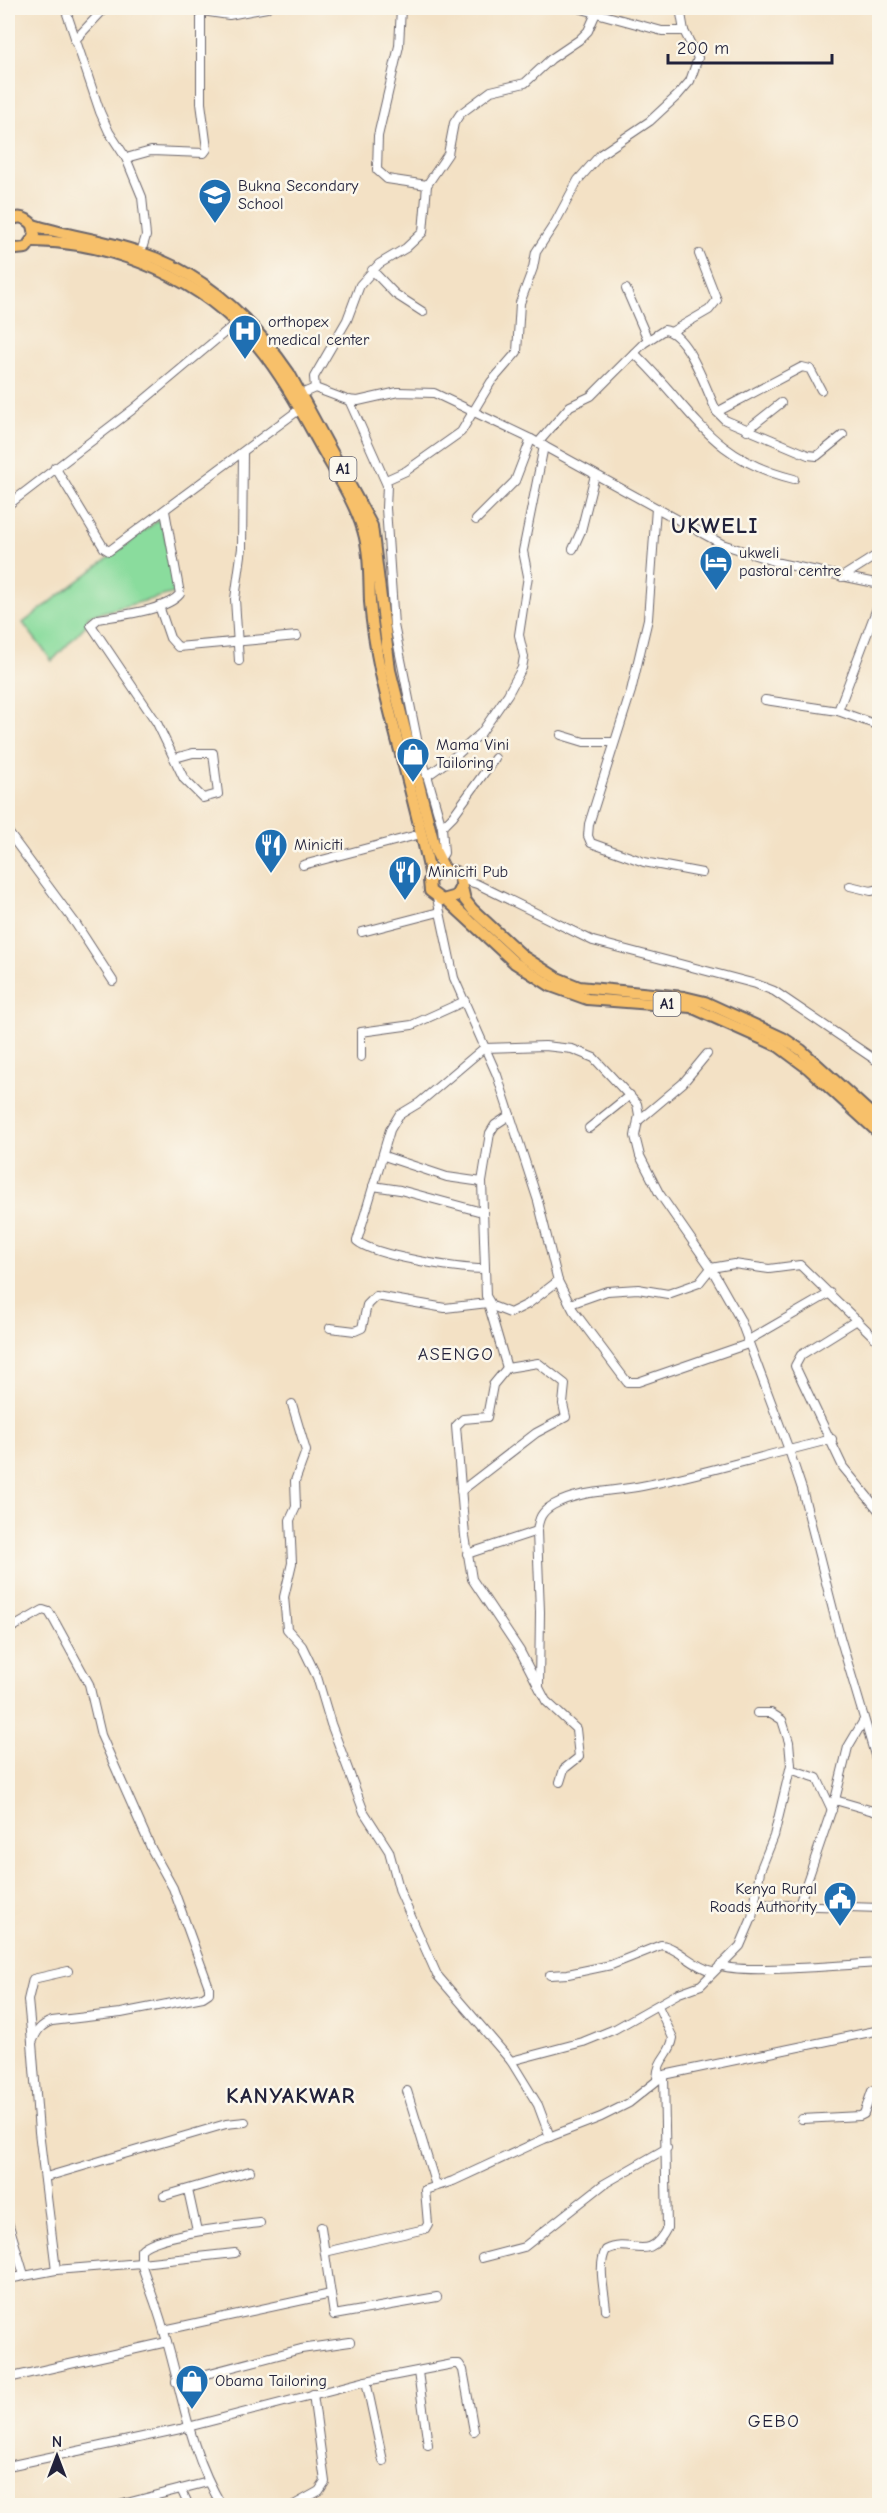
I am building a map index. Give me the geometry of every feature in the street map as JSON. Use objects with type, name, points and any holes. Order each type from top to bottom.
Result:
[{"type":"highway","name":"A1","points":[[9,221],[24,218],[33,225],[141,252],[194,278],[237,310],[273,351],[301,394],[372,526],[390,670],[442,864],[455,872],[469,906],[529,961],[557,978],[579,987],[684,997],[705,1002],[783,1038],[801,1050],[879,1122]]},
{"type":"highway","points":[[33,225],[33,240]]},
{"type":"highway","name":"A1","points":[[11,246],[26,248],[33,240],[69,243],[137,261],[189,287],[236,323],[257,345],[300,409],[362,527],[381,672],[431,877],[430,891],[515,963],[550,986],[587,999],[691,1007],[778,1046],[809,1069],[879,1134]]},
{"type":"highway","points":[[431,877],[442,864]]},
{"type":"highway","points":[[442,899],[456,896],[460,883]]},
{"type":"street","points":[[65,8],[100,112],[135,176],[145,212],[146,236],[141,252]]},
{"type":"street","points":[[75,40],[105,8]]},
{"type":"street","points":[[151,8],[229,15],[267,8]]},
{"type":"street","points":[[401,8],[399,46],[378,136],[377,170],[387,179],[427,185]]},
{"type":"street","points":[[578,8],[662,31],[684,31]]},
{"type":"street","points":[[386,480],[406,471],[458,435],[475,412],[491,382],[518,352],[520,303],[532,273],[536,252],[578,180],[601,154],[650,121],[690,80],[698,58],[684,31],[680,8]]},
{"type":"street","points":[[126,159],[151,152],[199,153],[207,149],[201,103],[201,12]]},
{"type":"street","points":[[315,388],[314,377],[347,320],[358,289],[372,270],[389,256],[406,248],[423,232],[427,185],[444,160],[454,123],[460,114],[491,91],[525,83],[551,59],[584,36],[593,23],[596,13]]},
{"type":"street","points":[[8,260],[11,246]]},
{"type":"street","points":[[671,332],[709,310],[717,300],[699,254]]},
{"type":"street","points":[[372,270],[394,294],[423,312]]},
{"type":"street","points":[[626,290],[648,340]]},
{"type":"street","points":[[8,505],[132,410],[236,323]]},
{"type":"street","points":[[476,520],[515,481],[538,442],[570,406],[591,396],[648,340],[664,330],[671,332],[698,366],[717,412],[722,418],[781,446],[814,456],[843,435]]},
{"type":"street","points":[[634,354],[653,371],[698,425],[725,449],[745,462],[794,479]]},
{"type":"street","points":[[717,412],[802,367],[810,369],[821,390]]},
{"type":"street","points":[[301,394],[315,388],[349,400],[420,391],[434,393],[538,442],[708,537],[737,550],[779,563],[879,584]]},
{"type":"street","points":[[349,400],[386,480],[394,625],[427,776],[442,828],[444,853],[442,864]]},
{"type":"street","points":[[747,430],[781,403]]},
{"type":"street","points":[[55,467],[107,551],[165,511],[300,409]]},
{"type":"street","points":[[427,776],[458,754],[481,733],[508,694],[522,668],[524,657],[519,635],[528,576],[523,551],[538,442]]},
{"type":"street","points":[[239,662],[235,599],[242,548],[243,453]]},
{"type":"street","points":[[573,549],[581,531],[595,475]]},
{"type":"street","points":[[656,508],[648,619],[631,691],[589,824],[589,840],[599,848],[644,862],[702,873]]},
{"type":"street","points":[[165,511],[181,591],[172,601],[159,606],[98,620],[92,625],[157,723],[184,779],[205,799],[219,793],[213,753],[193,753],[175,758]]},
{"type":"street","points":[[842,577],[879,553]]},
{"type":"street","points":[[838,711],[879,600]]},
{"type":"street","points":[[159,606],[176,646],[297,636]]},
{"type":"street","points":[[765,700],[838,711],[879,726]]},
{"type":"street","points":[[561,735],[584,742],[614,742]]},
{"type":"street","points":[[442,828],[458,810],[495,758]]},
{"type":"street","points":[[8,832],[76,924],[113,981]]},
{"type":"street","points":[[303,865],[421,834]]},
{"type":"street","points":[[460,883],[477,884],[519,907],[593,941],[756,984],[774,992],[879,1063]]},
{"type":"street","points":[[850,886],[871,891],[879,889]]},
{"type":"street","points":[[442,899],[439,912],[454,978],[497,1075],[538,1201],[558,1281],[570,1304],[627,1382],[638,1382],[748,1343],[830,1293]]},
{"type":"street","points":[[362,932],[439,912]]},
{"type":"street","points":[[361,1057],[361,1032],[412,1025],[465,1001]]},
{"type":"street","points":[[484,1269],[454,1267],[391,1254],[359,1243],[359,1230],[390,1131],[399,1115],[428,1096],[484,1048],[545,1046],[586,1053],[601,1063],[637,1104],[638,1121],[635,1140],[647,1170],[677,1222],[711,1268],[740,1319],[802,1489],[864,1720],[877,1749],[879,1772]]},
{"type":"street","points":[[638,1121],[683,1083],[707,1054]]},
{"type":"street","points":[[589,1128],[630,1095]]},
{"type":"street","points":[[507,1368],[488,1303],[484,1269],[482,1182],[490,1133],[495,1125],[510,1115]]},
{"type":"street","points":[[384,1156],[447,1177],[482,1182]]},
{"type":"street","points":[[374,1186],[400,1190],[482,1212]]},
{"type":"street","points":[[570,1304],[608,1291],[638,1289],[668,1294],[699,1283],[711,1268],[744,1263],[769,1269],[800,1265],[879,1343]]},
{"type":"street","points":[[330,1328],[355,1331],[362,1328],[367,1305],[376,1296],[445,1308],[488,1303],[506,1313],[514,1311],[558,1281]]},
{"type":"street","points":[[857,1320],[801,1355],[795,1362],[832,1438],[843,1467],[879,1512]]},
{"type":"street","points":[[461,1491],[536,1434],[567,1416],[563,1404],[565,1384],[544,1365],[534,1363],[507,1368],[493,1385],[487,1417],[463,1419],[457,1422],[461,1491],[466,1554],[472,1579],[520,1651],[546,1701],[573,1725],[578,1733],[579,1757],[564,1769],[560,1782]]},
{"type":"street","points":[[292,1404],[306,1451],[296,1481],[296,1507],[290,1520],[292,1563],[284,1597],[287,1629],[302,1646],[317,1677],[331,1724],[364,1812],[389,1851],[400,1892],[437,1975],[511,2061],[538,2105],[550,2137]]},
{"type":"street","points":[[538,1686],[540,1612],[537,1531],[541,1514],[555,1504],[596,1491],[640,1487],[832,1438]]},
{"type":"street","points":[[466,1554],[537,1531]]},
{"type":"street","points":[[8,1630],[43,1610],[49,1612],[55,1622],[89,1684],[101,1735],[152,1850],[173,1888],[209,1987],[207,1995],[180,2002],[44,2024],[39,2028],[32,2043]]},
{"type":"street","points":[[511,2061],[600,2036],[685,1990],[701,1985],[712,1971],[743,1942],[755,1904],[758,1876],[774,1836],[790,1769],[791,1755],[782,1720],[771,1713],[757,1713]]},
{"type":"street","points":[[799,1905],[832,1810],[848,1747],[864,1720]]},
{"type":"street","points":[[790,1769],[817,1778],[832,1810]]},
{"type":"street","points":[[835,1800],[879,1813]]},
{"type":"street","points":[[755,1904],[879,1908]]},
{"type":"street","points":[[550,1975],[573,1974],[611,1965],[661,1945],[668,1946],[695,1966],[712,1971]]},
{"type":"street","points":[[720,1965],[727,1968],[752,1968],[879,1963]]},
{"type":"street","points":[[56,2270],[39,2132],[28,2000],[31,1983],[36,1977],[68,1971]]},
{"type":"street","points":[[606,2310],[602,2257],[606,2250],[617,2246],[637,2250],[650,2248],[659,2241],[667,2228],[666,2148],[660,2061],[670,2050],[674,2038],[658,2006]]},
{"type":"street","points":[[325,2252],[425,2229],[428,2224],[423,2191],[523,2151],[617,2109],[661,2077],[879,2030]]},
{"type":"street","points":[[802,2119],[860,2116],[866,2111],[869,2095],[879,2088]]},
{"type":"street","points":[[407,2091],[436,2186]]},
{"type":"street","points":[[46,2177],[226,2124],[245,2122]]},
{"type":"street","points":[[482,2258],[524,2247],[603,2184],[666,2148]]},
{"type":"street","points":[[164,2196],[250,2171]]},
{"type":"street","points":[[188,2190],[197,2231]]},
{"type":"street","points":[[8,2222],[24,2275]]},
{"type":"street","points":[[222,2505],[208,2482],[189,2427],[164,2330],[141,2263],[141,2250],[144,2246],[197,2231],[260,2223]]},
{"type":"street","points":[[321,2227],[333,2314],[436,2297]]},
{"type":"street","points":[[8,2279],[56,2270],[236,2253]]},
{"type":"street","points":[[164,2330],[331,2294]]},
{"type":"street","points":[[176,2382],[301,2349],[350,2342]]},
{"type":"street","points":[[8,2378],[167,2343]]},
{"type":"street","points":[[8,2466],[189,2427],[366,2381],[453,2364],[462,2367],[474,2431]]},
{"type":"street","points":[[418,2372],[428,2445]]},
{"type":"street","points":[[366,2381],[383,2461]]},
{"type":"street","points":[[292,2505],[319,2491],[325,2482],[314,2394]]},
{"type":"street","points":[[115,2505],[208,2482]]},
{"type":"street","points":[[181,2489],[189,2505]]},
{"type":"green space","points":[[161,518],[178,592],[88,616],[87,624],[52,661],[23,623]]},
{"type":"place","name":"Bukna Secondary School","points":[[215,224]]},
{"type":"place","name":"orthopex medical center","points":[[245,360]]},
{"type":"place","name":"ukweli pastoral centre","points":[[716,591]]},
{"type":"place","name":"Mama Vini Tailoring","points":[[413,783]]},
{"type":"place","name":"Miniciti","points":[[271,874]]},
{"type":"place","name":"Miniciti Pub","points":[[405,901]]},
{"type":"place","name":"Kenya Rural Roads Authority","points":[[840,1927]]},
{"type":"place","name":"Obama Tailoring","points":[[192,2410]]},
{"type":"district","name":"UKWELI","points":[[715,526]]},
{"type":"district","name":"ASENGO","points":[[456,1354]]},
{"type":"district","name":"KANYAKWAR","points":[[291,2096]]},
{"type":"district","name":"GEBO","points":[[774,2421]]}]
